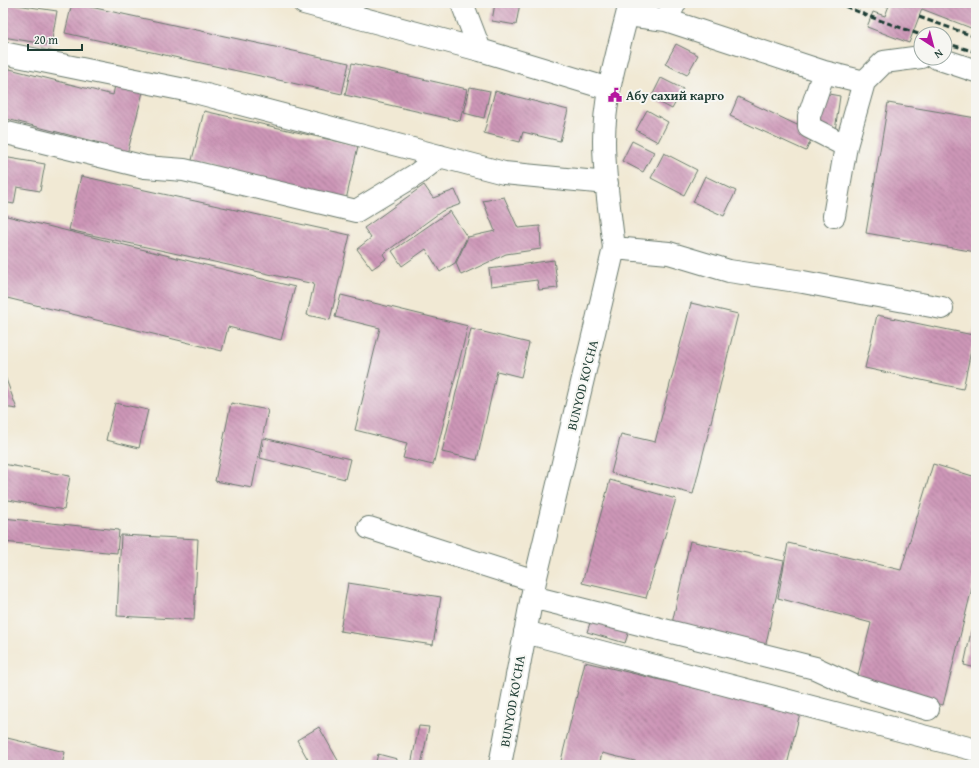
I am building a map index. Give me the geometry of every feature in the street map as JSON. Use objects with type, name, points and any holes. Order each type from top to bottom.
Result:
[{"type":"street","points":[[304,3],[480,50],[609,89]]},
{"type":"street","points":[[462,3],[480,50]]},
{"type":"street","points":[[629,9],[670,12],[824,72],[864,82]]},
{"type":"street","name":"BUNYOD KO'CHA","points":[[500,765],[533,589],[614,248],[604,141],[609,89],[629,9]]},
{"type":"street","points":[[3,54],[195,92],[504,173],[607,183]]},
{"type":"street","points":[[834,216],[846,146],[864,82],[884,62],[913,58]]},
{"type":"street","points":[[953,63],[976,71]]},
{"type":"street","points":[[824,72],[809,116],[809,127],[846,146]]},
{"type":"street","points":[[3,132],[145,167],[184,170],[356,212],[417,174],[440,156]]},
{"type":"street","points":[[614,248],[669,253],[729,271],[803,282],[942,308]]},
{"type":"street","points":[[369,528],[533,589],[815,668],[854,686],[928,709]]},
{"type":"street","points":[[525,632],[976,750]]},
{"type":"building","points":[[3,3],[57,11],[51,45],[3,37]]},
{"type":"building","points":[[72,3],[349,63],[342,94],[65,33]]},
{"type":"building","points":[[495,3],[520,3],[516,25],[492,21]]},
{"type":"building","points":[[890,3],[976,3],[976,30],[922,9],[916,26],[913,26],[913,33],[909,43],[867,27],[873,12],[885,16]]},
{"type":"building","points":[[676,44],[698,55],[687,75],[665,64]]},
{"type":"building","points":[[352,63],[467,89],[460,121],[345,95]]},
{"type":"building","points":[[6,68],[113,95],[115,85],[143,92],[126,158],[98,151],[100,143],[3,118],[3,80]]},
{"type":"building","points":[[661,78],[683,89],[672,109],[651,98]]},
{"type":"building","points":[[470,87],[490,91],[484,118],[464,113]]},
{"type":"building","points":[[495,91],[568,110],[560,141],[523,132],[520,142],[484,133]]},
{"type":"building","points":[[823,93],[840,96],[835,131],[817,128]]},
{"type":"building","points":[[738,97],[814,133],[806,151],[730,116]]},
{"type":"building","points":[[888,103],[976,118],[976,252],[866,233]]},
{"type":"building","points":[[647,110],[668,122],[658,142],[636,130]]},
{"type":"building","points":[[204,111],[358,146],[346,200],[191,164]]},
{"type":"building","points":[[632,141],[654,152],[643,172],[622,161]]},
{"type":"building","points":[[664,153],[697,170],[684,195],[651,178]]},
{"type":"building","points":[[3,157],[45,164],[40,191],[17,187],[14,204],[3,202]]},
{"type":"building","points":[[81,176],[350,235],[330,320],[307,315],[314,284],[69,230]]},
{"type":"building","points":[[705,176],[736,191],[724,216],[693,202]]},
{"type":"building","points":[[424,185],[433,198],[455,190],[461,204],[442,211],[383,254],[386,259],[372,269],[357,249],[371,238],[364,228]]},
{"type":"building","points":[[504,197],[518,228],[540,226],[541,249],[506,254],[461,275],[456,263],[468,237],[495,231],[483,201]]},
{"type":"building","points":[[450,211],[467,237],[455,263],[440,272],[426,249],[402,266],[392,251]]},
{"type":"building","points":[[3,215],[295,287],[281,340],[228,327],[222,351],[3,297]]},
{"type":"building","points":[[554,260],[558,288],[539,290],[537,280],[491,286],[489,269]]},
{"type":"building","points":[[341,295],[468,326],[433,465],[403,458],[407,443],[355,430],[380,328],[335,317]]},
{"type":"building","points":[[691,303],[738,314],[693,494],[611,473],[621,434],[655,442]]},
{"type":"building","points":[[877,315],[973,335],[976,323],[976,347],[972,346],[963,389],[865,368]]},
{"type":"building","points":[[471,329],[529,343],[521,377],[497,371],[477,460],[442,452]]},
{"type":"building","points":[[3,371],[17,409],[3,407]]},
{"type":"building","points":[[115,403],[148,410],[139,448],[106,440]]},
{"type":"building","points":[[231,403],[268,410],[252,488],[215,481]]},
{"type":"building","points":[[264,438],[350,459],[345,479],[260,458]]},
{"type":"building","points":[[3,464],[70,476],[64,510],[3,499]]},
{"type":"building","points":[[933,464],[976,477],[976,525],[973,536],[976,536],[976,572],[943,705],[856,683],[871,623],[778,598],[788,543],[901,570]]},
{"type":"building","points":[[610,480],[676,499],[646,598],[582,583]]},
{"type":"building","points":[[3,518],[119,530],[117,553],[3,542]]},
{"type":"building","points":[[121,535],[198,539],[194,620],[117,616]]},
{"type":"building","points":[[690,541],[784,561],[765,648],[671,628]]},
{"type":"building","points":[[348,583],[441,597],[433,645],[340,631]]},
{"type":"building","points":[[976,613],[976,668],[964,665]]},
{"type":"building","points":[[592,617],[630,628],[625,643],[587,632]]},
{"type":"building","points":[[585,662],[800,713],[787,765],[651,765],[602,753],[599,765],[560,765]]},
{"type":"building","points":[[419,726],[429,727],[421,765],[411,765]]},
{"type":"building","points":[[319,727],[340,764],[311,765],[297,740]]},
{"type":"building","points":[[3,737],[65,752],[62,765],[3,765]]},
{"type":"building","points":[[378,754],[397,759],[396,765],[375,765]]},
{"type":"railway","points":[[837,3],[913,32]]},
{"type":"railway","points":[[882,3],[889,6]]},
{"type":"railway","points":[[919,17],[976,37]]},
{"type":"railway","points":[[953,45],[976,52]]},
{"type":"place","name":"Абу сахий карго","points":[[615,95]]}]
